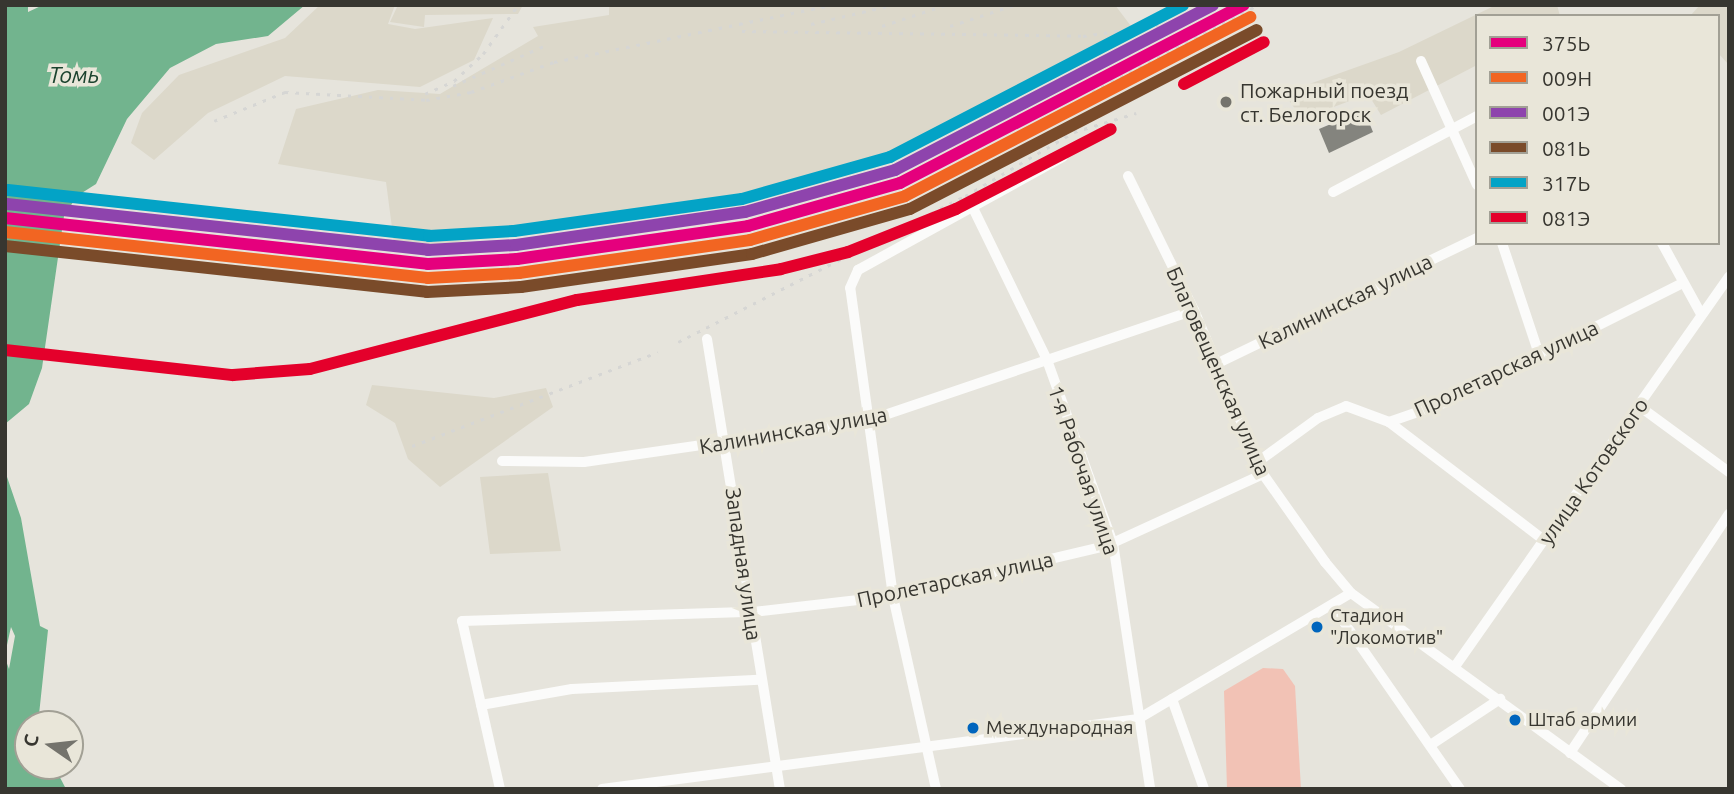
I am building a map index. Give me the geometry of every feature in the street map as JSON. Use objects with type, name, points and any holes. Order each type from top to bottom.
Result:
[{"type":"street","points":[[1421,61],[1475,181]]},
{"type":"street","points":[[1333,192],[1475,117]]},
{"type":"street","points":[[936,789],[929,747],[893,596],[850,288],[859,270],[1063,157]]},
{"type":"street","name":"Благовещенская улица","points":[[1128,176],[1194,310],[1214,365],[1264,474],[1351,593],[1456,665],[1621,789]]},
{"type":"street","name":"1-я Рабочая улица","points":[[973,208],[1047,360],[1113,543],[1148,788]]},
{"type":"street","name":"Калининская улица","points":[[1214,365],[1475,239]]},
{"type":"street","points":[[1503,245],[1539,354]]},
{"type":"street","points":[[1663,245],[1681,284],[1701,314]]},
{"type":"street","name":"улица Котовского","points":[[1456,665],[1701,314],[1727,281]]},
{"type":"street","name":"Пролетарская улица","points":[[1259,461],[1318,418],[1346,406],[1388,422],[1444,403],[1681,284]]},
{"type":"street","name":"Калининская улица","points":[[502,461],[584,462],[726,445],[867,421],[1194,310]]},
{"type":"street","name":"Западная улица","points":[[707,339],[753,612],[759,680],[780,789]]},
{"type":"street","points":[[1639,406],[1729,472]]},
{"type":"street","points":[[1388,422],[1544,540]]},
{"type":"street","name":"Пролетарская улица","points":[[481,705],[462,621],[753,612],[893,596],[1113,543],[1264,474]]},
{"type":"street","points":[[1570,753],[1729,514]]},
{"type":"street","points":[[602,789],[1138,719],[1351,593]]},
{"type":"street","points":[[1332,605],[1432,744],[1460,789]]},
{"type":"street","points":[[500,789],[481,705],[572,689],[759,680]]},
{"type":"street","points":[[1172,699],[1204,789]]},
{"type":"street","points":[[1432,744],[1500,699]]},
{"type":"shaded area","points":[[320,5],[395,5],[388,24],[415,29],[493,18],[474,60],[420,87],[285,76],[208,113],[154,160],[131,143],[142,113],[179,75],[285,38]]},
{"type":"shaded area","points":[[398,5],[523,5],[518,14],[425,15],[424,27],[390,22]]},
{"type":"shaded area","points":[[609,5],[1115,5],[1137,34],[875,168],[780,191],[434,246],[394,243],[386,182],[278,164],[296,109],[378,90],[440,94],[538,36],[533,27],[609,15]]},
{"type":"shaded area","points":[[1496,5],[1557,5],[1559,14],[1477,14]]},
{"type":"shaded area","points":[[1700,5],[1729,5],[1729,65],[1720,55],[1720,14],[1692,14]]},
{"type":"shaded area","points":[[1475,15],[1475,66],[1381,115],[1368,94],[1302,119],[1284,93],[1399,52]]},
{"type":"shaded area","points":[[372,385],[494,398],[546,388],[553,407],[440,487],[408,459],[395,423],[366,405]]},
{"type":"shaded area","points":[[548,473],[561,551],[490,554],[480,477]]},
{"type":"shaded area","points":[[1263,668],[1283,669],[1295,686],[1301,789],[1227,789],[1224,691]]},
{"type":"water","name":"Томь","points":[[5,5],[28,5],[28,12],[43,5],[305,5],[268,36],[216,44],[170,68],[127,119],[96,184],[77,196],[64,216],[42,368],[29,404],[5,424]]},
{"type":"water","points":[[5,471],[21,518],[40,626],[48,630],[39,710],[14,710],[14,780],[61,780],[66,789],[5,789],[5,658],[9,669],[15,636],[11,627],[5,654]]},
{"type":"building","points":[[1364,110],[1373,132],[1329,153],[1319,129]]},
{"type":"railway","points":[[425,94],[454,81],[483,54],[518,5]]},
{"type":"railway","points":[[214,121],[285,92],[426,100],[471,92],[554,62],[831,5]]},
{"type":"railway","points":[[811,24],[892,5]]},
{"type":"railway","points":[[882,26],[945,5]]},
{"type":"railway","points":[[950,26],[1014,5]]},
{"type":"railway","points":[[1092,92],[1258,5]]},
{"type":"railway","points":[[742,31],[1083,36],[1158,25]]},
{"type":"railway","points":[[453,86],[546,45]]},
{"type":"railway","points":[[678,342],[965,196],[1074,132],[1136,113]]},
{"type":"railway","points":[[412,446],[658,352]]},
{"type":"transit line","name":"317Ь","points":[[8,190],[429,236],[514,231],[742,199],[890,157],[1183,5]]},
{"type":"transit line","name":"001Э","points":[[7,204],[428,250],[516,245],[745,212],[895,170],[1213,5]]},
{"type":"transit line","name":"375Ь","points":[[5,218],[428,264],[517,259],[748,226],[900,183],[1244,5]]},
{"type":"transit line","name":"009Н","points":[[5,232],[428,278],[519,273],[750,240],[905,196],[1250,17]]},
{"type":"transit line","name":"081Ь","points":[[5,246],[427,292],[521,287],[752,254],[910,209],[1257,30]]},
{"type":"transit line","name":"081Э","points":[[1184,84],[1264,42]]},
{"type":"transit line","name":"081Э","points":[[5,350],[233,375],[310,369],[577,300],[781,269],[848,252],[956,209],[1111,129]]},
{"type":"place","name":"Пожарный поезд ст. Белогорск","points":[[1226,102]]},
{"type":"place","name":"Стадион \"Локомотив\"","points":[[1317,627]]},
{"type":"place","name":"Штаб армии","points":[[1515,720]]},
{"type":"place","name":"Международная","points":[[973,728]]}]
